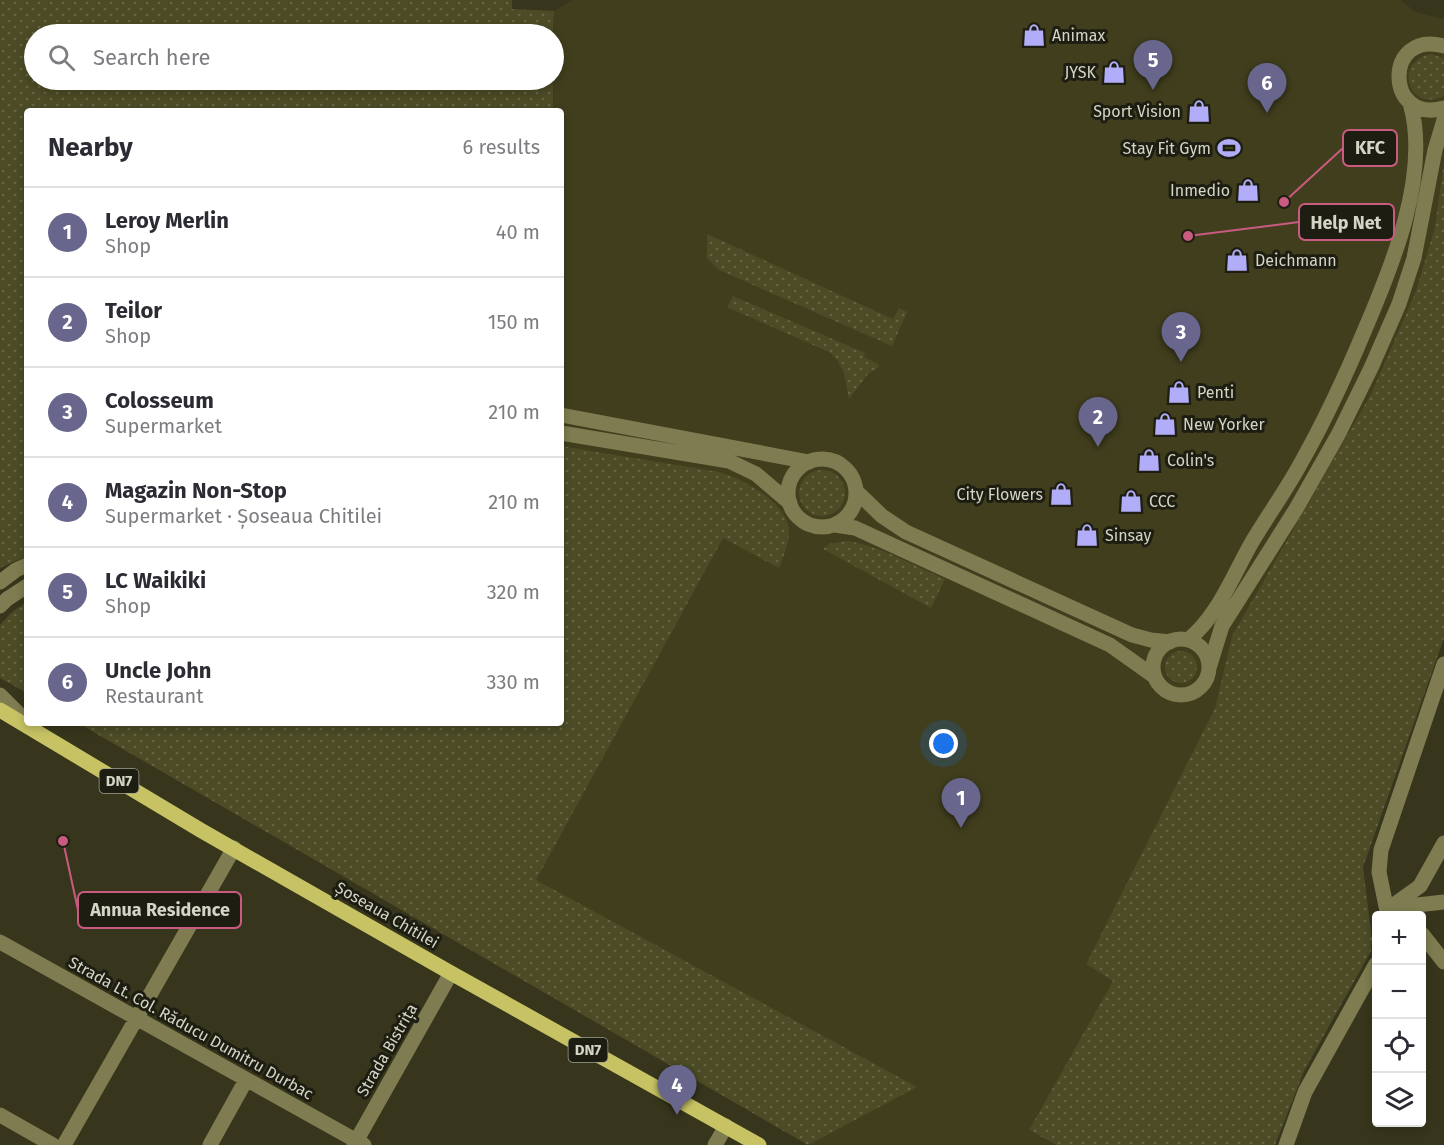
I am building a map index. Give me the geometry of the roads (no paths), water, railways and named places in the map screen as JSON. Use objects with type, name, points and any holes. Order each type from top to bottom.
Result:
[{"type":"main road","name":"Șoseaua Chitilei","points":[[0,710],[24,722]]},
{"type":"main road","name":"Șoseaua Chitilei","points":[[33,726],[234,848],[759,1145]]},
{"type":"street","points":[[1444,46],[1421,45],[1407,54],[1402,61],[1398,79],[1404,96],[1410,103],[1427,110],[1444,108]]},
{"type":"street","points":[[1188,640],[1209,618],[1252,541],[1302,462],[1348,368],[1384,285],[1399,242],[1414,174],[1416,132],[1410,103]]},
{"type":"street","points":[[809,462],[800,467],[789,483],[790,503],[796,516],[812,526],[835,525],[855,528],[1110,645],[1155,677],[1167,692],[1186,695],[1195,691],[1207,677],[1222,626],[1296,509],[1338,435],[1376,357],[1399,304],[1414,258],[1434,150],[1444,120]]},
{"type":"street","points":[[564,416],[809,462],[828,459],[843,466],[853,478],[856,491],[851,511],[835,525]]},
{"type":"street","points":[[564,434],[729,461],[756,474],[790,503]]},
{"type":"street","points":[[856,491],[882,516],[906,532],[1132,635],[1170,642],[1188,640],[1196,644],[1203,650],[1209,668]]},
{"type":"street","points":[[0,582],[24,567]]},
{"type":"street","points":[[0,606],[24,588]]},
{"type":"street","points":[[1155,677],[1154,660],[1163,646],[1170,642]]},
{"type":"street","points":[[1390,911],[1379,872],[1381,850],[1444,664]]},
{"type":"street","points":[[0,695],[24,718]]},
{"type":"street","points":[[1393,911],[1420,886],[1444,843]]},
{"type":"street","points":[[64,1145],[234,848]]},
{"type":"street","points":[[1401,911],[1444,902]]},
{"type":"street","points":[[1426,939],[1444,962]]},
{"type":"street","name":"Strada Lt. Col. Răducu Dumitru Durbac","points":[[0,942],[358,1144]]},
{"type":"street","points":[[1286,1145],[1305,1092],[1376,965]]},
{"type":"street","name":"Strada Bistrița","points":[[358,1144],[452,973]]},
{"type":"street","points":[[210,1145],[246,1080]]},
{"type":"street","points":[[0,1115],[53,1145]]},
{"type":"street","points":[[715,1145],[726,1126]]},
{"type":"place","name":"Animax","points":[[1034,35]]},
{"type":"place","name":"JYSK","points":[[1114,72]]},
{"type":"place","name":"LC Waikiki","points":[[1153,90]]},
{"type":"place","name":"Sport Vision","points":[[1199,111]]},
{"type":"place","name":"Uncle John","points":[[1267,113]]},
{"type":"place","name":"Stay Fit Gym","points":[[1229,148]]},
{"type":"place","name":"Inmedio","points":[[1248,190]]},
{"type":"place","name":"KFC","points":[[1284,202]]},
{"type":"place","name":"Help Net","points":[[1188,236]]},
{"type":"place","name":"Deichmann","points":[[1237,260]]},
{"type":"place","name":"Colosseum","points":[[1181,362]]},
{"type":"place","name":"Penti","points":[[1179,392]]},
{"type":"place","name":"New Yorker","points":[[1165,424]]},
{"type":"place","name":"Teilor","points":[[1098,447]]},
{"type":"place","name":"Colin's","points":[[1149,460]]},
{"type":"place","name":"City Flowers","points":[[1061,494]]},
{"type":"place","name":"CCC","points":[[1131,501]]},
{"type":"place","name":"Sinsay","points":[[1087,535]]},
{"type":"place","name":"Leroy Merlin","points":[[961,828]]},
{"type":"place","name":"Annua Residence","points":[[63,841]]},
{"type":"place","name":"Magazin Non-Stop","points":[[677,1115]]}]
